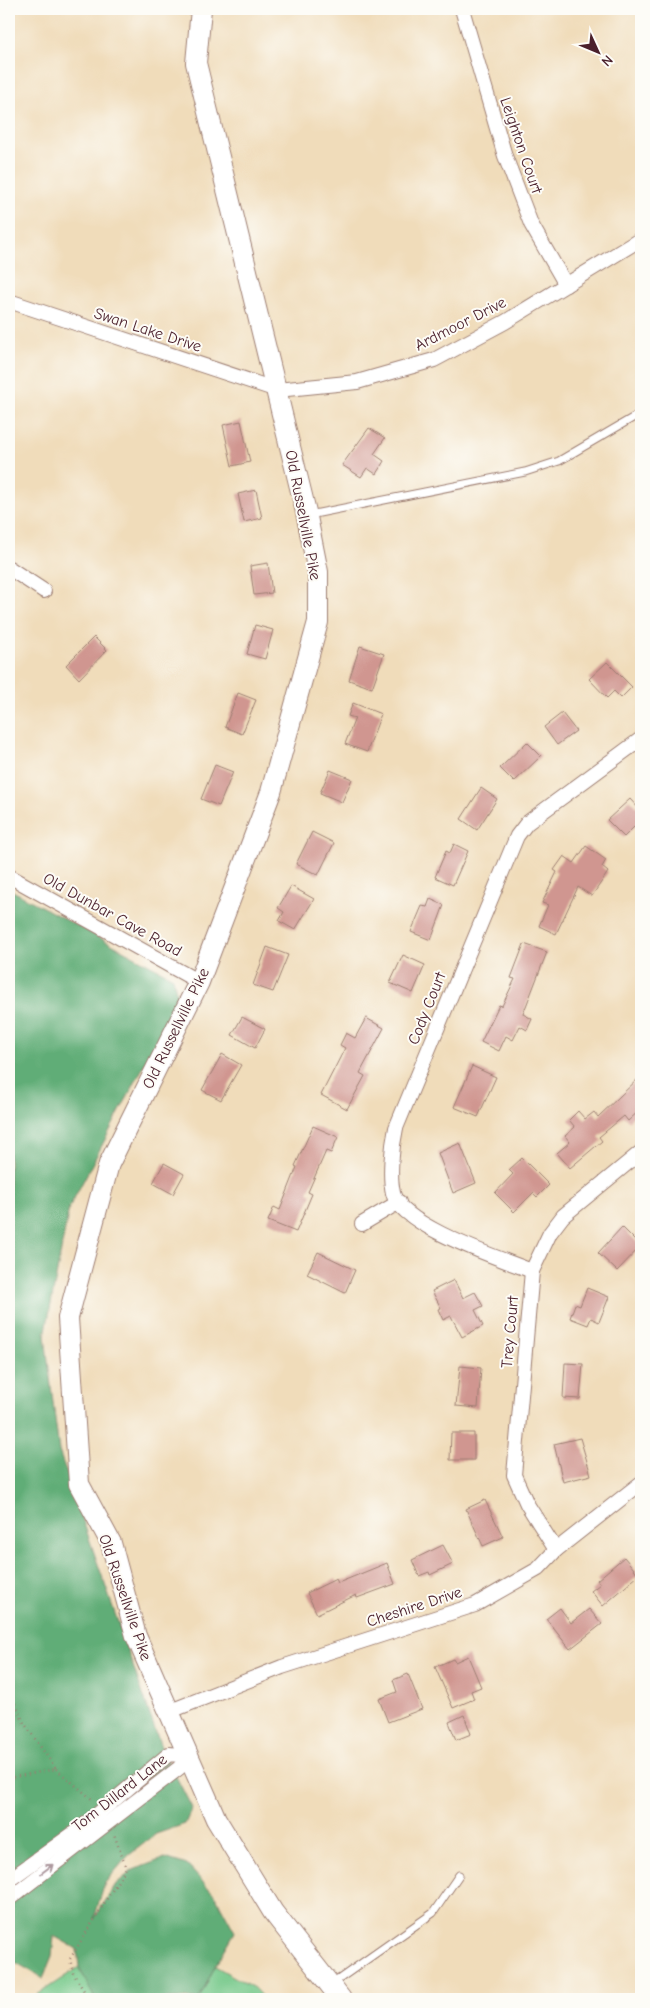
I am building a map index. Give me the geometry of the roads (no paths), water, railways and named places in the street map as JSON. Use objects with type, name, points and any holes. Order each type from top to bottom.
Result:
[{"type":"street","name":"Old Russellville Pike","points":[[200,9],[196,62],[306,515],[318,572],[318,622],[271,792],[200,982],[109,1164],[68,1318],[79,1484],[111,1543],[136,1636],[216,1819],[273,1912],[335,1992]]},
{"type":"street","name":"Leighton Court","points":[[462,9],[504,156],[531,224],[566,285]]},
{"type":"street","name":"Ardmoor Drive","points":[[277,390],[357,382],[434,360],[505,322],[641,239]]},
{"type":"street","name":"Swan Lake Drive","points":[[9,301],[277,390]]},
{"type":"street","points":[[9,568],[44,591]]},
{"type":"street","name":"Cody Court","points":[[398,1202],[393,1195],[391,1151],[396,1128],[517,836],[527,823],[641,739]]},
{"type":"street","name":"Old Dunbar Cave Road","points":[[9,876],[200,982]]},
{"type":"street","name":"Trey Court","points":[[556,1550],[528,1504],[514,1475],[532,1271],[550,1234],[563,1216],[641,1152]]},
{"type":"street","points":[[362,1224],[398,1202],[404,1210],[427,1228],[532,1271]]},
{"type":"street","name":"Cheshire Drive","points":[[168,1712],[282,1667],[475,1605],[538,1569],[556,1550],[641,1483]]},
{"type":"street","name":"Tom Dillard Lane","points":[[9,1899],[106,1816],[169,1754],[189,1756]]},
{"type":"street","name":"Tom Dillard Lane","points":[[9,1880],[106,1816]]},
{"type":"lane","points":[[306,515],[534,469],[559,461],[641,412]]},
{"type":"lane","points":[[335,1992],[433,1913],[458,1875]]}]
